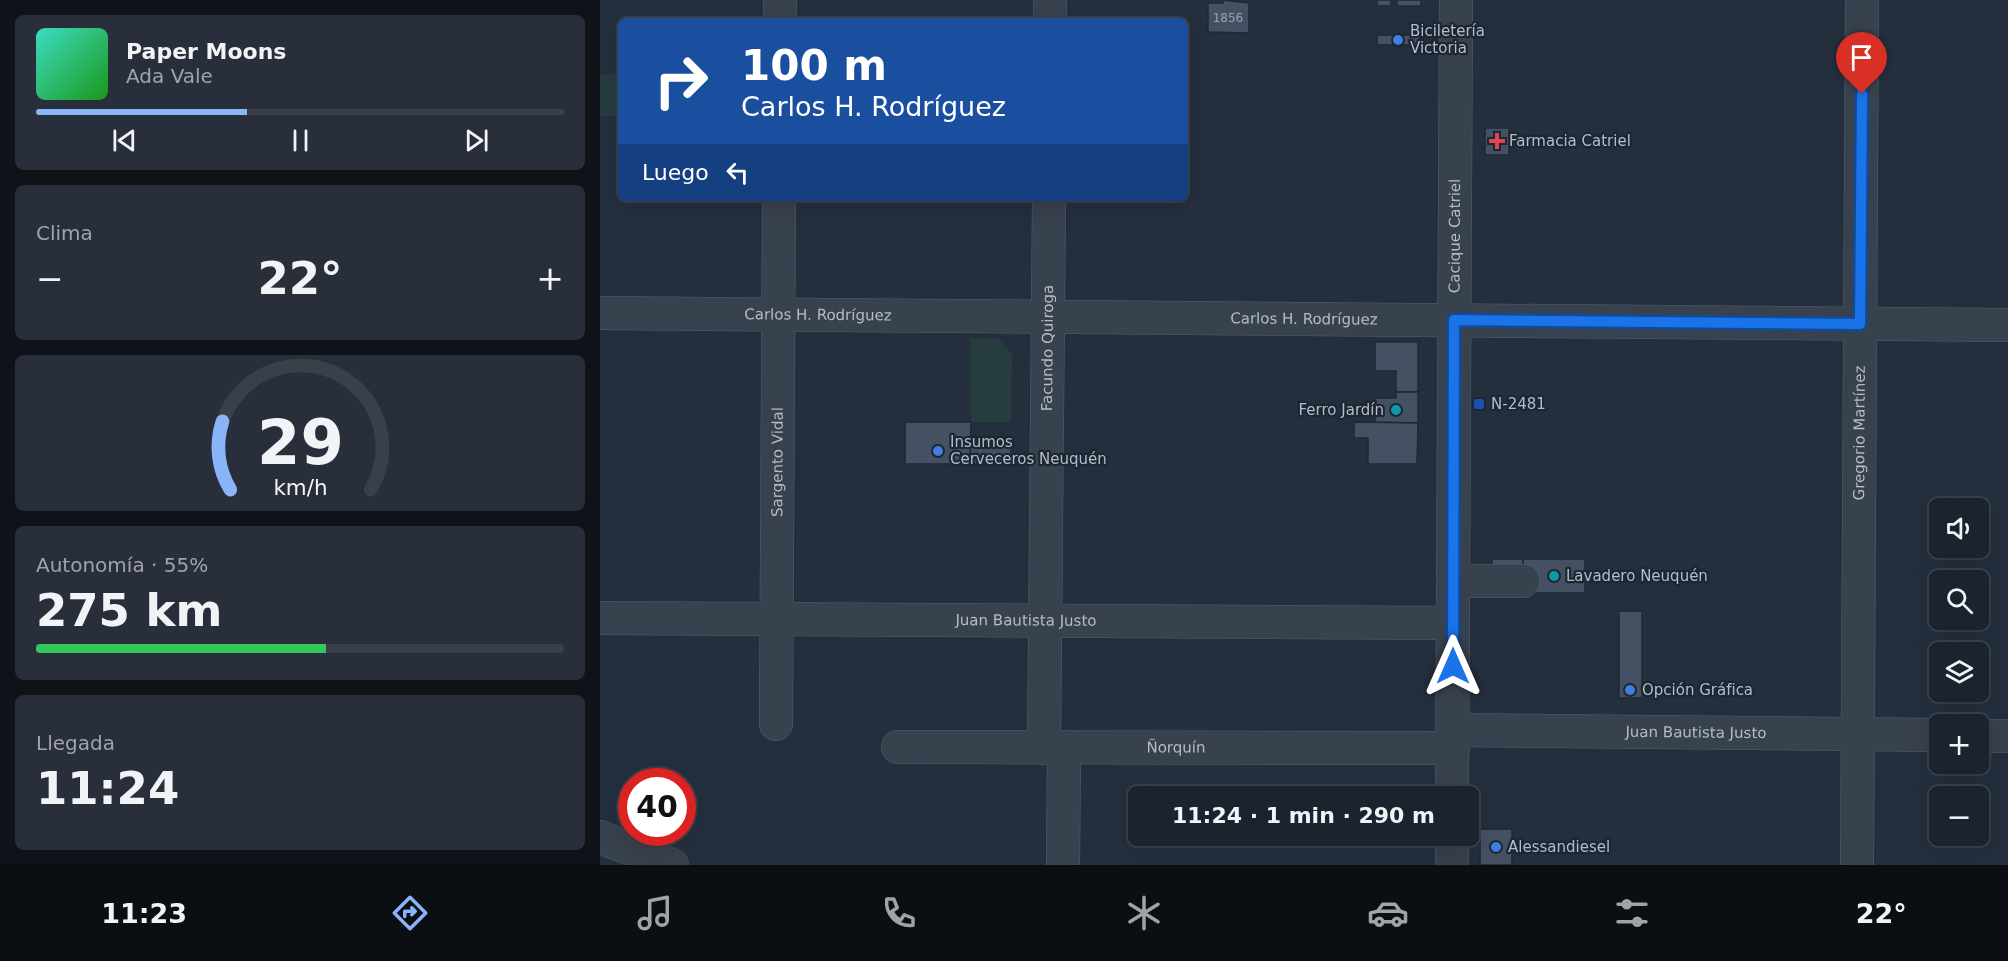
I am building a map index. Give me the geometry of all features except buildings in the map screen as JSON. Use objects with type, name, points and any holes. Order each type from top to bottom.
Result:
[{"type":"street","points":[[780,0],[780,18]]},
{"type":"street","points":[[1050,0],[1050,18]]},
{"type":"street","name":"Cacique Catriel","points":[[1452,786],[1456,0]]},
{"type":"street","name":"Gregorio Martínez","points":[[1857,865],[1862,0]]},
{"type":"street","name":"Sargento Vidal","points":[[776,724],[779,201]]},
{"type":"street","name":"Facundo Quiroga","points":[[1049,201],[1045,620],[1063,865]]},
{"type":"street","name":"Carlos H. Rodríguez","points":[[600,313],[2008,326]]},
{"type":"street","points":[[1453,581],[1522,581]]},
{"type":"street","name":"Juan Bautista Justo","points":[[600,618],[1453,622]]},
{"type":"street","name":"Juan Bautista Justo","points":[[1453,739],[1929,735]]},
{"type":"street","points":[[1989,736],[2008,736]]},
{"type":"street","name":"Ñorquín","points":[[898,747],[1054,748],[1453,739]]},
{"type":"street","points":[[600,837],[672,865]]},
{"type":"street","points":[[1452,846],[1452,865]]},
{"type":"green space","points":[[600,74],[618,74],[618,116],[600,116]]},
{"type":"green space","points":[[970,338],[999,339],[1012,354],[1011,422],[971,422]]},
{"type":"place","name":"Biciletería Victoria","points":[[1398,40]]},
{"type":"place","name":"Farmacia Catriel","points":[[1497,141]]},
{"type":"place","name":"N-2481","points":[[1479,404]]},
{"type":"place","name":"Ferro Jardín","points":[[1396,410]]},
{"type":"place","name":"Insumos Cerveceros Neuquén","points":[[938,451]]},
{"type":"place","name":"Lavadero Neuquén","points":[[1554,576]]},
{"type":"place","name":"Opción Gráfica","points":[[1630,690]]},
{"type":"place","name":"Alessandiesel","points":[[1496,847]]},
{"type":"route","points":[[1453,666],[1454,320],[1860,324],[1862,94]]}]
